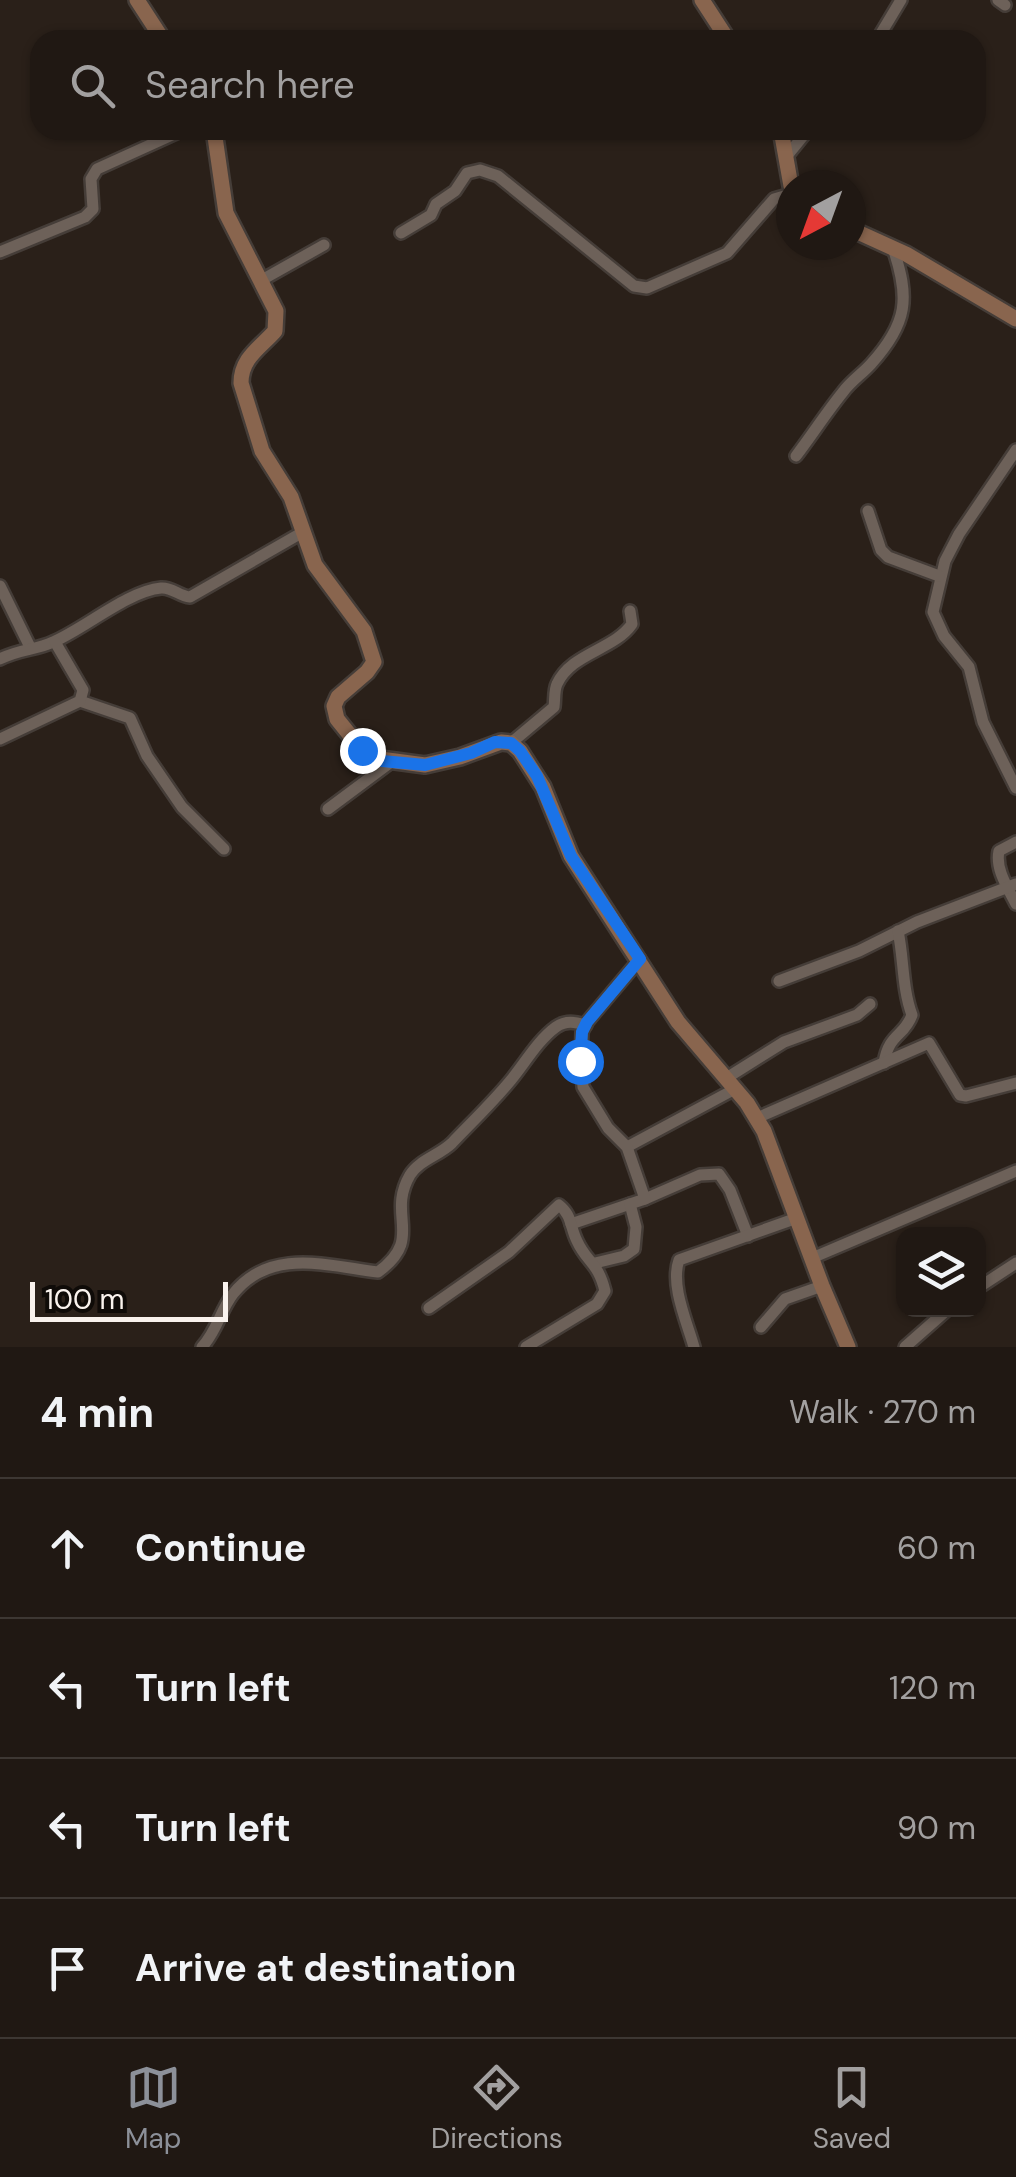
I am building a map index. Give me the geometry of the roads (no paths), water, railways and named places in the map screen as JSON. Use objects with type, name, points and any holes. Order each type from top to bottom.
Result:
[{"type":"street","points":[[137,0],[156,30]]},
{"type":"street","points":[[702,0],[722,30]]},
{"type":"street","points":[[882,30],[901,0]]},
{"type":"street","points":[[0,252],[85,217],[93,208],[91,180],[98,169],[161,140]]},
{"type":"street","points":[[215,140],[226,213],[276,310],[275,331],[246,360],[241,383],[262,451],[291,496],[315,566],[364,631],[374,662],[338,697],[334,706],[337,719],[362,750],[373,758],[391,762],[425,765],[495,742],[511,743],[520,751],[537,776],[571,856],[678,1022],[757,1118],[848,1347]]},
{"type":"street","points":[[783,140],[788,170]]},
{"type":"street","points":[[786,157],[800,140]]},
{"type":"street","points":[[401,233],[431,215],[436,204],[456,190],[467,173],[488,171],[634,286],[647,288],[727,253],[776,198]]},
{"type":"street","points":[[866,236],[1016,319]]},
{"type":"street","points":[[260,281],[324,245]]},
{"type":"street","points":[[796,456],[845,388],[871,364],[896,328],[902,313],[904,278],[893,248]]},
{"type":"street","points":[[1014,459],[959,534],[939,576],[933,612],[969,667],[982,722],[1016,788]]},
{"type":"street","points":[[868,511],[881,550],[888,557],[939,576]]},
{"type":"street","points":[[0,659],[54,642],[155,589],[166,587],[190,598],[304,532]]},
{"type":"street","points":[[0,586],[30,647]]},
{"type":"street","points":[[511,743],[554,708],[554,687],[564,674],[596,648],[626,634],[632,624],[630,611]]},
{"type":"street","points":[[54,642],[83,690],[80,701]]},
{"type":"street","points":[[0,739],[80,701],[130,718],[147,756],[182,806],[224,848]]},
{"type":"street","points":[[328,809],[391,762]]},
{"type":"street","points":[[1016,842],[997,857],[1012,886],[1016,904]]},
{"type":"street","points":[[779,981],[1012,886]]},
{"type":"street","points":[[884,1063],[888,1043],[907,1026],[912,1015],[904,989],[905,965],[898,931]]},
{"type":"street","points":[[640,959],[586,1024],[580,1050],[583,1087],[608,1128],[627,1146],[645,1200]]},
{"type":"street","points":[[627,1146],[730,1084],[784,1042],[858,1014],[870,1004]]},
{"type":"street","points":[[202,1347],[216,1330],[230,1299],[257,1272],[308,1261],[378,1272],[396,1259],[403,1237],[404,1190],[411,1172],[447,1148],[554,1028],[571,1022],[586,1024]]},
{"type":"street","points":[[757,1118],[929,1043],[960,1095],[1016,1083]]},
{"type":"street","points":[[812,1258],[1016,1171]]},
{"type":"street","points":[[571,1224],[645,1200],[700,1175],[719,1174],[730,1190],[748,1236]]},
{"type":"street","points":[[595,1262],[624,1256],[634,1249],[636,1227],[630,1204]]},
{"type":"street","points":[[429,1308],[510,1252],[556,1206],[567,1212],[582,1250],[595,1262],[605,1291],[597,1304],[526,1347]]},
{"type":"street","points":[[694,1347],[682,1306],[677,1264],[797,1218]]},
{"type":"street","points":[[986,1283],[1016,1263]]},
{"type":"street","points":[[761,1326],[785,1298],[822,1286]]},
{"type":"street","points":[[905,1347],[939,1317]]}]
